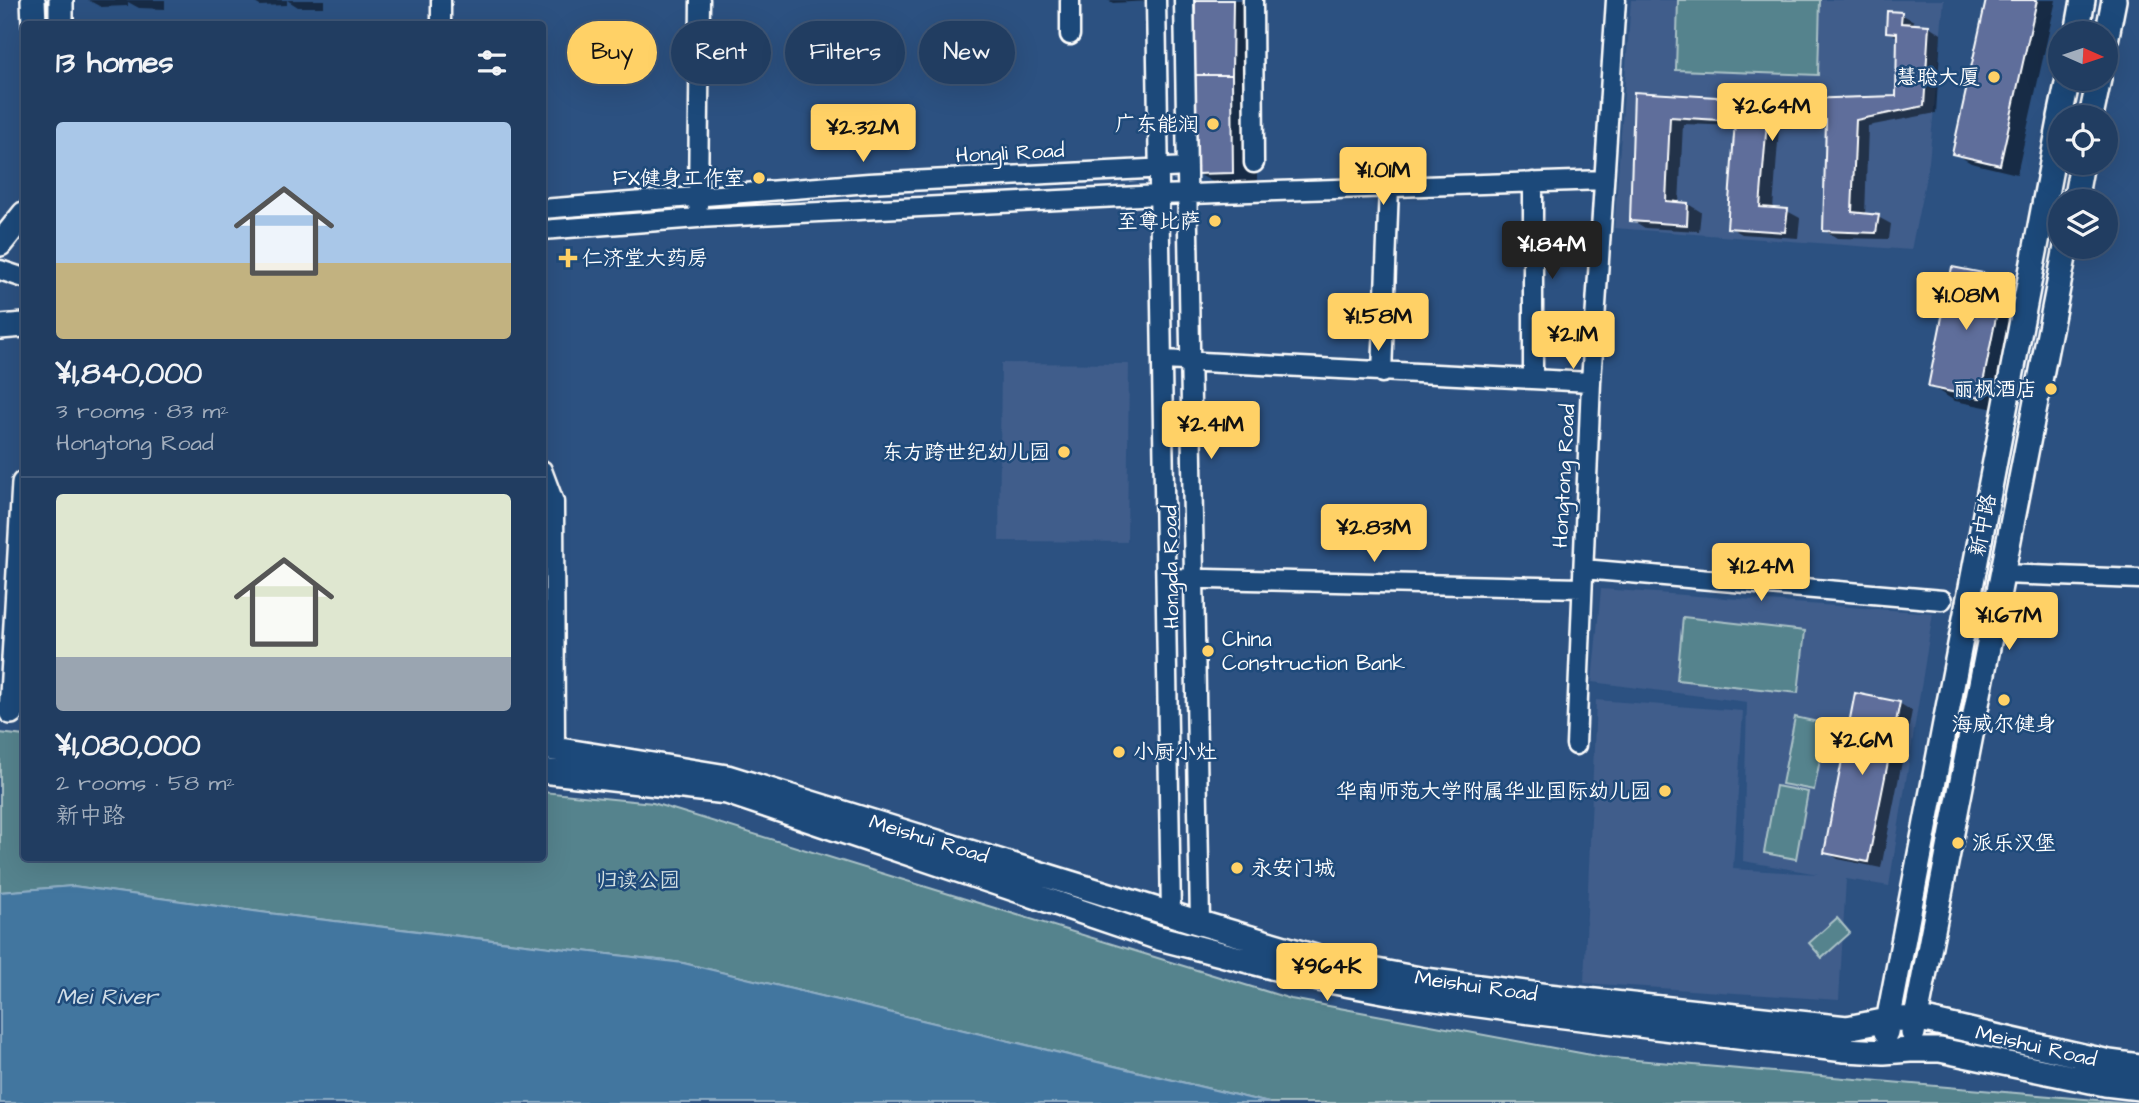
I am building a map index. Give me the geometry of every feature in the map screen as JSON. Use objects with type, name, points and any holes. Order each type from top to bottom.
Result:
[{"type":"main road","points":[[33,0],[34,21]]},
{"type":"main road","points":[[61,0],[61,21]]},
{"type":"main road","points":[[2079,21],[2083,0]]},
{"type":"main road","points":[[2110,21],[2114,0]]},
{"type":"main road","name":"新中路","points":[[1884,1052],[2049,175]]},
{"type":"main road","points":[[0,244],[21,218]]},
{"type":"main road","name":"新中路","points":[[1910,1049],[2064,259]]},
{"type":"main road","points":[[0,327],[21,325]]},
{"type":"main road","points":[[12,705],[21,538]]},
{"type":"main road","name":"Meishui Road","points":[[549,747],[727,777],[1339,964],[1425,980],[1548,996],[1847,1028],[1916,1018],[2109,1062],[2139,1066]]},
{"type":"main road","name":"Meishui Road","points":[[546,771],[727,792],[1159,938],[1318,979],[1523,1012],[1845,1050],[1940,1050],[2105,1084],[2139,1088]]},
{"type":"street","points":[[441,0],[441,21]]},
{"type":"street","points":[[698,218],[700,0]]},
{"type":"street","points":[[1070,0],[1070,35]]},
{"type":"street","name":"Hongda Road","points":[[1156,0],[1171,914]]},
{"type":"street","name":"Hongda Road","points":[[1184,0],[1200,923]]},
{"type":"street","points":[[1253,0],[1254,163]]},
{"type":"street","name":"Hongtong Road","points":[[1576,745],[1591,382],[1616,0]]},
{"type":"street","name":"Hongli Road","points":[[546,209],[869,183],[1187,167]]},
{"type":"street","points":[[546,230],[698,218],[1160,195],[1604,180]]},
{"type":"street","points":[[1533,182],[1533,379]]},
{"type":"street","points":[[1382,373],[1389,187]]},
{"type":"street","points":[[0,270],[21,277]]},
{"type":"street","points":[[1163,360],[1591,382]]},
{"type":"street","points":[[546,481],[554,502],[549,747]]},
{"type":"street","points":[[1583,569],[1942,600]]},
{"type":"street","points":[[2002,574],[2139,579]]},
{"type":"street","points":[[1167,578],[1581,588]]},
{"type":"shaded area","points":[[1631,0],[1944,0],[1929,162],[1911,250],[1614,228]]},
{"type":"shaded area","name":"东方跨世纪幼儿园","points":[[1001,363],[1129,364],[1127,542],[999,541]]},
{"type":"shaded area","points":[[1601,589],[1933,613],[1889,886],[1846,879],[1839,1000],[1584,983],[1596,700],[1743,711],[1733,869],[1818,874],[1743,861],[1747,702],[1592,682]]},
{"type":"green space","points":[[1678,0],[1820,0],[1818,75],[1676,70]]},
{"type":"green space","points":[[1683,617],[1805,631],[1798,693],[1677,680]]},
{"type":"green space","points":[[1795,717],[1827,724],[1814,790],[1782,784]]},
{"type":"green space","name":"归读公园","points":[[0,733],[21,736],[21,861],[546,861],[546,792],[653,803],[1291,999],[1602,1057],[2131,1103],[1269,1103],[683,963],[268,913],[73,886],[0,892]]},
{"type":"green space","points":[[1776,786],[1808,792],[1796,859],[1764,853]]},
{"type":"green space","points":[[1837,918],[1850,933],[1822,958],[1809,943]]},
{"type":"water","name":"Mei River","points":[[73,886],[268,913],[683,963],[1269,1103],[0,1103],[0,892]]},
{"type":"building","points":[[1195,0],[1233,0],[1232,75],[1194,75]]},
{"type":"building","name":"慧聪大厦","points":[[1986,0],[2037,0],[2000,165],[1952,154]]},
{"type":"building","points":[[1887,11],[1902,12],[1901,23],[1929,25],[1924,106],[1856,120],[1852,212],[1879,215],[1876,233],[1823,231],[1826,120],[1767,121],[1760,207],[1788,209],[1785,232],[1727,228],[1735,121],[1670,117],[1666,201],[1688,203],[1687,225],[1630,221],[1634,92],[1767,100],[1896,96],[1897,33],[1886,32]]},
{"type":"building","name":"广东能润","points":[[1194,75],[1232,75],[1233,173],[1195,174]]},
{"type":"building","points":[[1952,267],[2004,277],[1980,398],[1928,387]]},
{"type":"building","points":[[1855,693],[1900,702],[1868,862],[1824,853]]},
{"type":"place","name":"慧聪大厦","points":[[1994,77]]},
{"type":"place","name":"广东能润","points":[[1213,124]]},
{"type":"place","name":"FX健身工作室","points":[[759,178]]},
{"type":"place","name":"至尊比萨","points":[[1215,221]]},
{"type":"place","name":"仁济堂大药房","points":[[568,258]]},
{"type":"place","name":"丽枫酒店","points":[[2051,389]]},
{"type":"place","name":"东方跨世纪幼儿园","points":[[1064,452]]},
{"type":"place","name":"China Construction Bank","points":[[1208,651]]},
{"type":"place","name":"海威尔健身","points":[[2004,700]]},
{"type":"place","name":"小厨小灶","points":[[1119,752]]},
{"type":"place","name":"华南师范大学附属华业国际幼儿园","points":[[1665,791]]},
{"type":"place","name":"派乐汉堡","points":[[1958,843]]},
{"type":"place","name":"永安门城","points":[[1237,868]]}]
